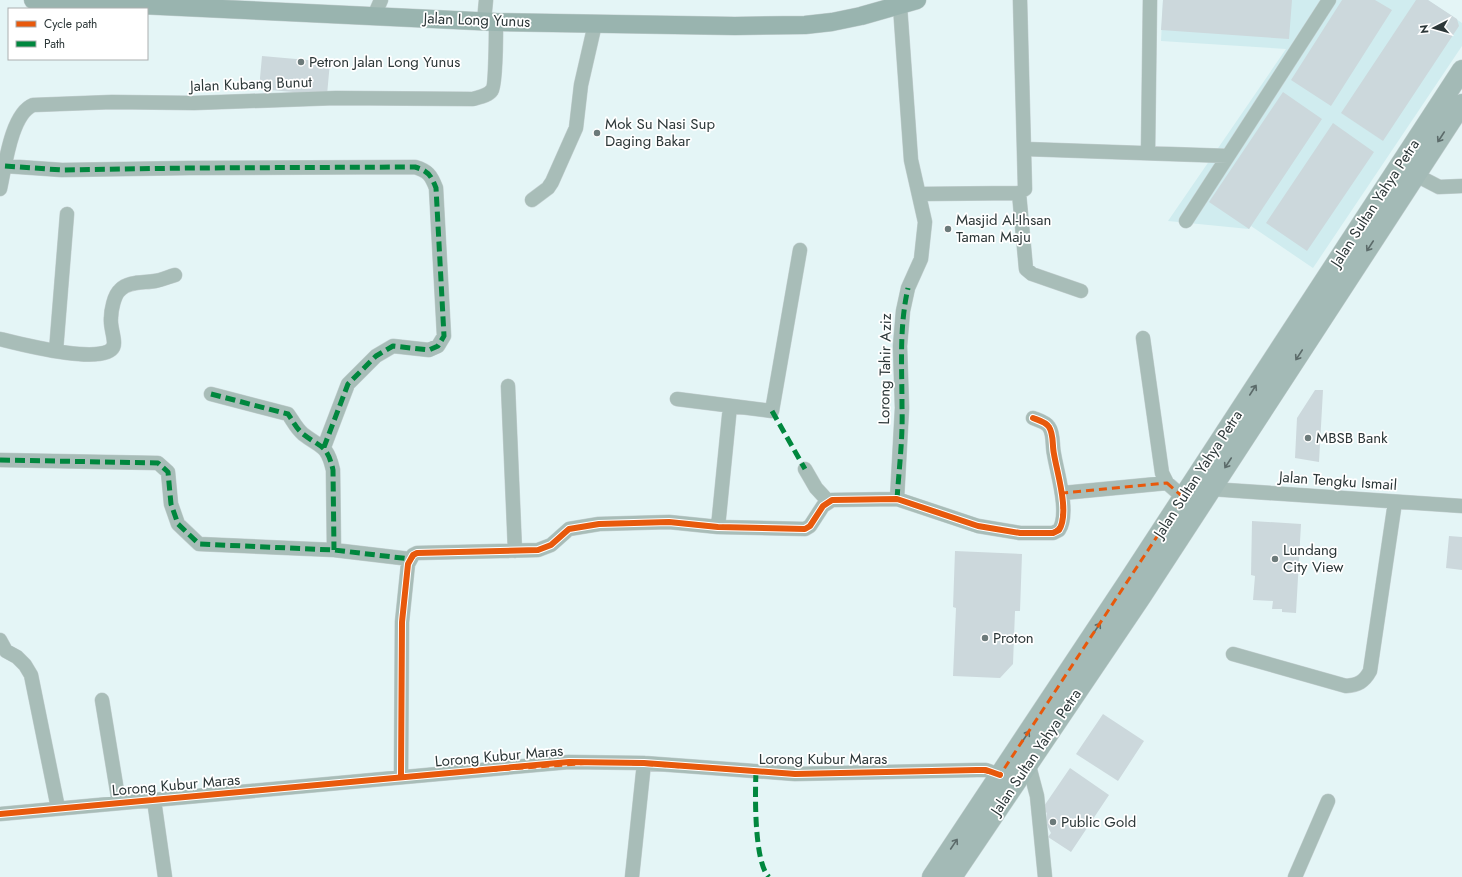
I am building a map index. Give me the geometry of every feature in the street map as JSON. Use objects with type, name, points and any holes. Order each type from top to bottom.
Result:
[{"type":"highway","name":"Jalan Sultan Yahya Petra","points":[[932,877],[1184,497],[1462,70]]},
{"type":"highway","name":"Jalan Sultan Yahya Petra","points":[[952,877],[1028,762],[1141,597],[1462,104]]},
{"type":"main road","name":"Jalan Long Yunus","points":[[33,0],[378,8],[490,22],[735,26],[805,25],[840,20],[900,6],[917,0]]},
{"type":"street","name":"Jalan Kubang Bunut","points":[[0,189],[19,119],[26,108],[33,105],[59,103],[194,103],[336,98],[473,99],[484,96],[493,90],[496,79],[490,22],[486,0]]},
{"type":"street","points":[[919,194],[1019,193],[1026,186],[1020,0]]},
{"type":"street","points":[[1148,153],[1150,0]]},
{"type":"street","points":[[1186,221],[1329,0]]},
{"type":"street","name":"Lorong Tahir Aziz","points":[[897,499],[902,408],[900,346],[903,311],[908,288],[921,259],[925,226],[912,160],[900,6]]},
{"type":"street","points":[[532,200],[548,188],[552,182],[576,128],[581,85],[595,24]]},
{"type":"street","points":[[1025,149],[1228,156]]},
{"type":"street","points":[[5,166],[62,170],[364,167],[415,167],[426,170],[432,177],[436,188],[444,336],[438,346],[429,350],[393,346],[376,356],[348,384],[324,447]]},
{"type":"street","points":[[1416,175],[1439,187],[1462,186]]},
{"type":"street","points":[[1019,193],[1026,269],[1032,274],[1081,291]]},
{"type":"street","points":[[56,351],[67,214]]},
{"type":"street","points":[[677,400],[772,411],[800,250]]},
{"type":"street","points":[[0,339],[56,351],[87,355],[110,352],[113,349],[114,343],[111,318],[119,290],[126,285],[155,281],[175,275]]},
{"type":"street","points":[[1144,338],[1162,473],[1167,483],[1184,497]]},
{"type":"street","points":[[508,386],[515,551]]},
{"type":"street","points":[[211,394],[288,414],[296,428],[324,447],[330,459],[333,470],[334,550]]},
{"type":"street","points":[[718,527],[730,406]]},
{"type":"street","points":[[400,777],[402,628],[410,559],[413,555],[422,552],[538,550],[551,545],[568,529],[598,524],[669,522],[718,527],[805,529],[810,526],[828,501],[837,499],[897,499],[978,526],[1020,533],[1053,533],[1059,530],[1061,525],[1063,493],[1054,455],[1050,428],[1045,423],[1033,418]]},
{"type":"street","points":[[0,460],[158,463],[168,472],[171,504],[178,524],[199,544],[334,550],[410,559]]},
{"type":"street","points":[[805,469],[816,488],[828,501]]},
{"type":"street","points":[[1063,493],[1167,483]]},
{"type":"street","name":"Jalan Tengku Ismail","points":[[1211,489],[1462,506]]},
{"type":"street","points":[[1233,654],[1346,686],[1356,685],[1365,680],[1370,671],[1395,502]]},
{"type":"street","points":[[0,640],[6,651],[17,657],[25,665],[31,675],[58,808]]},
{"type":"street","points":[[102,700],[119,803]]},
{"type":"street","name":"Lorong Kubur Maras","points":[[0,814],[569,762],[644,763],[794,774],[986,770],[1000,775]]},
{"type":"street","points":[[1028,762],[1037,796],[1045,877]]},
{"type":"street","points":[[632,877],[644,763]]},
{"type":"street","points":[[154,800],[165,877]]},
{"type":"street","points":[[1295,877],[1328,801]]},
{"type":"highlighted area","points":[[1167,483],[1183,497],[1000,775],[977,770],[795,774],[605,762],[401,777],[402,622],[408,564],[417,553],[538,550],[551,545],[569,529],[599,524],[669,522],[730,527],[809,528],[823,506],[837,499],[897,499],[978,526],[1020,533],[1053,533],[1061,525],[1063,493]]},
{"type":"shaded area","points":[[1163,0],[1428,0],[1462,23],[1462,46],[1313,268],[1251,226],[1249,229],[1168,221],[1286,49],[1161,41]]},
{"type":"building","points":[[1163,0],[1292,0],[1289,39],[1161,30]]},
{"type":"building","points":[[1342,0],[1375,0],[1392,10],[1331,106],[1291,80]]},
{"type":"building","points":[[1416,0],[1428,0],[1457,19],[1459,26],[1383,141],[1341,113]]},
{"type":"building","points":[[262,56],[330,62],[327,95],[259,89]]},
{"type":"building","points":[[1283,92],[1322,119],[1249,229],[1209,202]]},
{"type":"building","points":[[1333,123],[1374,152],[1307,251],[1266,223]]},
{"type":"building","name":"MBSB Bank","points":[[1315,390],[1323,390],[1319,462],[1295,458],[1297,418]]},
{"type":"building","name":"Lundang City View","points":[[1252,521],[1301,524],[1296,613],[1282,612],[1282,609],[1272,609],[1273,601],[1253,600],[1255,576],[1251,575]]},
{"type":"building","points":[[1449,536],[1462,537],[1462,570],[1446,568]]},
{"type":"building","name":"Proton","points":[[955,551],[1022,554],[1020,611],[1015,611],[1013,664],[1000,678],[953,676],[956,608],[953,607]]},
{"type":"building","points":[[1103,714],[1144,741],[1118,781],[1076,754]]},
{"type":"building","points":[[1070,768],[1109,795],[1071,852],[1048,837],[1051,833],[1046,823],[1047,813],[1042,809]]},
{"type":"marked path","points":[[5,166],[62,170],[415,167],[428,174],[436,188],[444,336],[438,346],[429,350],[393,346],[376,356],[348,384],[324,447]]},
{"type":"marked path","points":[[897,499],[902,430],[902,332],[908,288]]},
{"type":"marked path","points":[[211,394],[288,414],[301,432],[326,451],[333,470],[334,550]]},
{"type":"marked path","points":[[772,411],[805,469]]},
{"type":"marked path","points":[[0,460],[158,463],[168,472],[171,504],[178,524],[199,544],[334,550],[410,559]]},
{"type":"marked path","points":[[756,772],[756,827],[760,858],[769,877]]},
{"type":"cycle path","points":[[401,777],[402,622],[408,564],[413,555],[417,553],[538,550],[551,545],[569,529],[599,524],[669,522],[718,527],[805,529],[810,526],[823,506],[832,500],[897,499],[978,526],[1020,533],[1053,533],[1059,530],[1062,523],[1062,493],[1053,451],[1051,430],[1048,425],[1033,418]]},
{"type":"cycle path","points":[[0,814],[569,762],[644,763],[795,774],[986,770],[1000,775]]},
{"type":"place","name":"Petron Jalan Long Yunus","points":[[301,62]]},
{"type":"place","name":"Mok Su Nasi Sup Daging Bakar","points":[[597,133]]},
{"type":"place","name":"Masjid Al-Ihsan Taman Maju","points":[[948,229]]},
{"type":"place","name":"MBSB Bank","points":[[1308,438]]},
{"type":"place","name":"Lundang City View","points":[[1275,559]]},
{"type":"place","name":"Proton","points":[[985,638]]},
{"type":"place","name":"Public Gold","points":[[1053,822]]}]
